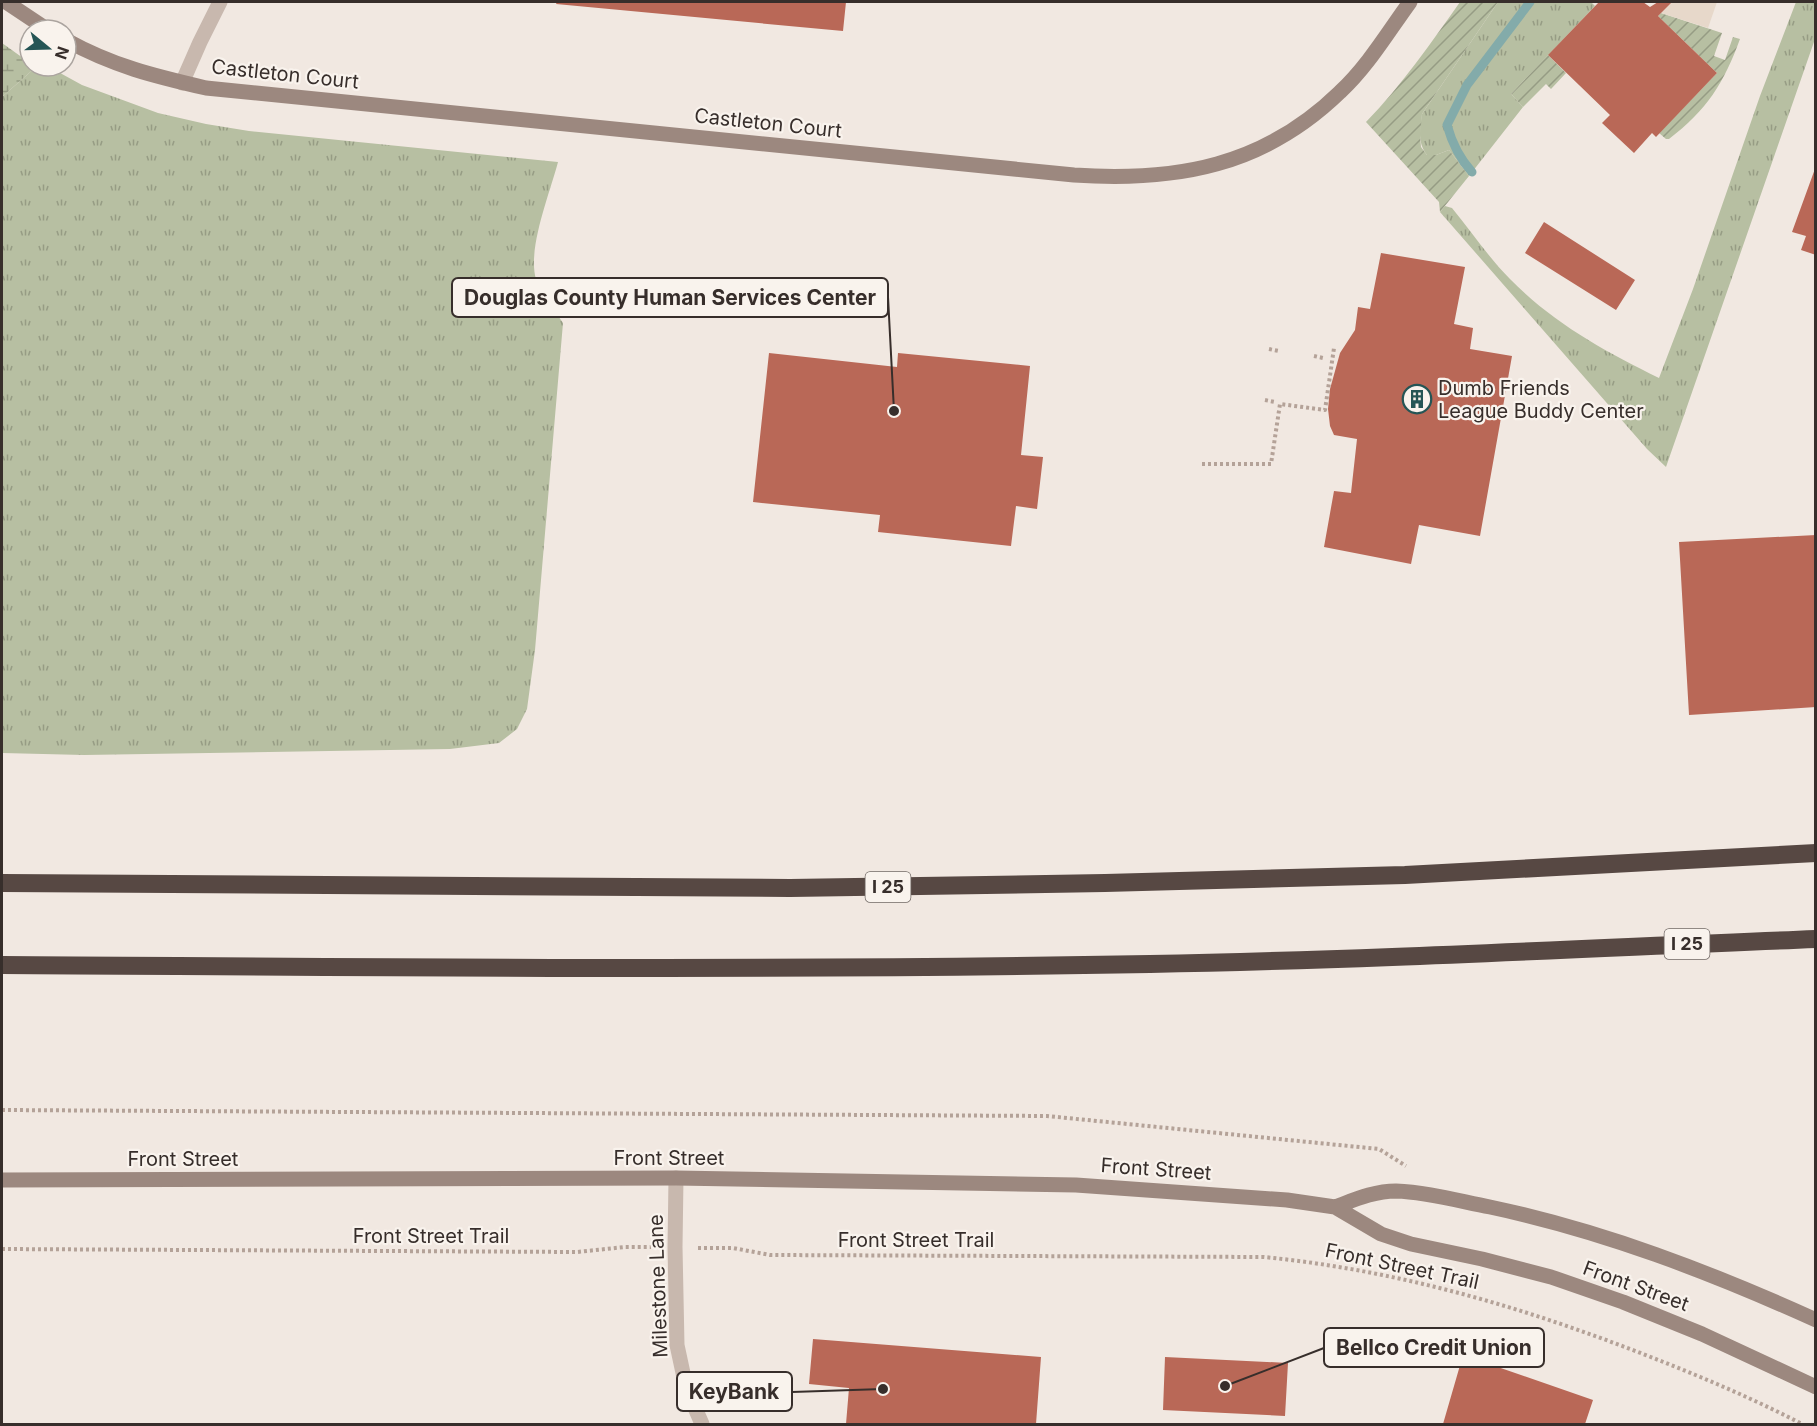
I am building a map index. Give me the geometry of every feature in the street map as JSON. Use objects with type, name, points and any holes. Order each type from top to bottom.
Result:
[{"type":"highway","name":"I 25","points":[[2,883],[733,888],[1093,884],[1405,875],[1815,854]]},
{"type":"highway","name":"I 25","points":[[2,965],[604,969],[1150,964],[1815,939]]},
{"type":"main road","points":[[6,2],[30,18]]},
{"type":"main road","name":"Castleton Court","points":[[78,47],[131,70],[206,88],[1102,177],[1160,175],[1223,163],[1295,129],[1341,91],[1364,66],[1410,2]]},
{"type":"main road","name":"Front Street","points":[[2,1180],[676,1178],[1076,1185],[1239,1196],[1335,1207],[1381,1234],[1411,1244],[1551,1277],[1667,1318],[1815,1387]]},
{"type":"main road","name":"Front Street","points":[[1335,1207],[1370,1194],[1395,1191],[1436,1196],[1516,1213],[1651,1251],[1815,1320]]},
{"type":"street","points":[[182,82],[220,2]]},
{"type":"street","name":"Milestone Lane","points":[[676,1178],[677,1345],[686,1387],[702,1425]]},
{"type":"path","points":[[1202,464],[1271,464],[1280,404],[1325,410],[1334,348]]},
{"type":"path","points":[[1269,350],[1279,351]]},
{"type":"path","points":[[1314,356],[1323,358]]},
{"type":"path","points":[[1265,400],[1275,402]]},
{"type":"path","points":[[2,1110],[1047,1116],[1379,1149],[1406,1166]]},
{"type":"path","name":"Front Street Trail","points":[[2,1249],[577,1252],[626,1246],[733,1248],[770,1255],[1264,1257],[1343,1267],[1413,1280],[1555,1321],[1703,1378],[1802,1425]]},
{"type":"green space","points":[[1460,2],[1498,2],[1422,114],[1421,147],[1427,155],[1436,155],[1449,150],[1469,176],[1440,212],[1439,202],[1366,122],[1404,79]]},
{"type":"green space","points":[[1498,2],[1591,2],[1595,6],[1511,94],[1523,107],[1469,176],[1449,150],[1436,155],[1427,155],[1420,140],[1422,114]]},
{"type":"green space","points":[[1796,2],[1815,2],[1815,39],[1666,467],[1647,449],[1440,212],[1445,206],[1452,208],[1502,271],[1526,295],[1562,323],[1659,378]]},
{"type":"green space","points":[[1661,13],[1722,33],[1714,56],[1725,60],[1733,37],[1740,39],[1728,69],[1713,95],[1694,117],[1669,139],[1659,133],[1717,73],[1658,16]]},
{"type":"green space","points":[[2,43],[18,54],[18,78],[24,78],[2,97]]},
{"type":"green space","points":[[1548,55],[1566,73],[1551,89],[1546,84],[1523,107],[1511,94]]},
{"type":"green space","points":[[24,78],[69,78],[82,85],[158,113],[206,124],[249,131],[558,162],[537,237],[534,267],[538,285],[563,323],[535,650],[527,709],[517,729],[499,743],[450,749],[84,755],[2,753],[2,97]]},
{"type":"shaded area","points":[[1672,2],[1717,2],[1708,28],[1661,13]]},
{"type":"building","points":[[557,2],[846,2],[843,31],[556,4]]},
{"type":"building","points":[[1599,2],[1643,2],[1650,7],[1658,2],[1672,2],[1658,16],[1717,73],[1656,137],[1652,133],[1634,153],[1602,123],[1610,115],[1548,55]]},
{"type":"building","points":[[1816,166],[1816,255],[1801,250],[1806,236],[1792,232]]},
{"type":"building","points":[[1544,222],[1635,280],[1616,310],[1525,253]]},
{"type":"building","name":"Dumb Friends League Buddy Center","points":[[1381,253],[1465,267],[1454,324],[1473,328],[1470,349],[1512,356],[1480,536],[1419,525],[1411,564],[1324,547],[1334,491],[1351,493],[1357,439],[1334,435],[1330,426],[1328,409],[1330,389],[1340,353],[1355,330],[1358,307],[1370,309]]},
{"type":"building","points":[[769,353],[897,367],[898,353],[1030,366],[1021,455],[1043,457],[1037,509],[1016,506],[1011,546],[878,532],[880,515],[753,502]]},
{"type":"building","points":[[1816,535],[1816,707],[1689,715],[1679,542]]},
{"type":"building","points":[[813,1339],[1041,1357],[1036,1424],[846,1424],[849,1388],[809,1384]]},
{"type":"building","points":[[1463,1355],[1593,1400],[1585,1424],[1443,1424]]},
{"type":"building","points":[[1165,1357],[1288,1363],[1285,1416],[1163,1410]]},
{"type":"waterway","points":[[1472,172],[1457,150],[1447,125],[1467,85],[1530,2]]},
{"type":"place","name":"Dumb Friends League Buddy Center","points":[[1417,399]]},
{"type":"place","name":"Douglas County Human Services Center","points":[[894,411]]},
{"type":"place","name":"Bellco Credit Union","points":[[1225,1386]]},
{"type":"place","name":"KeyBank","points":[[883,1389]]}]
